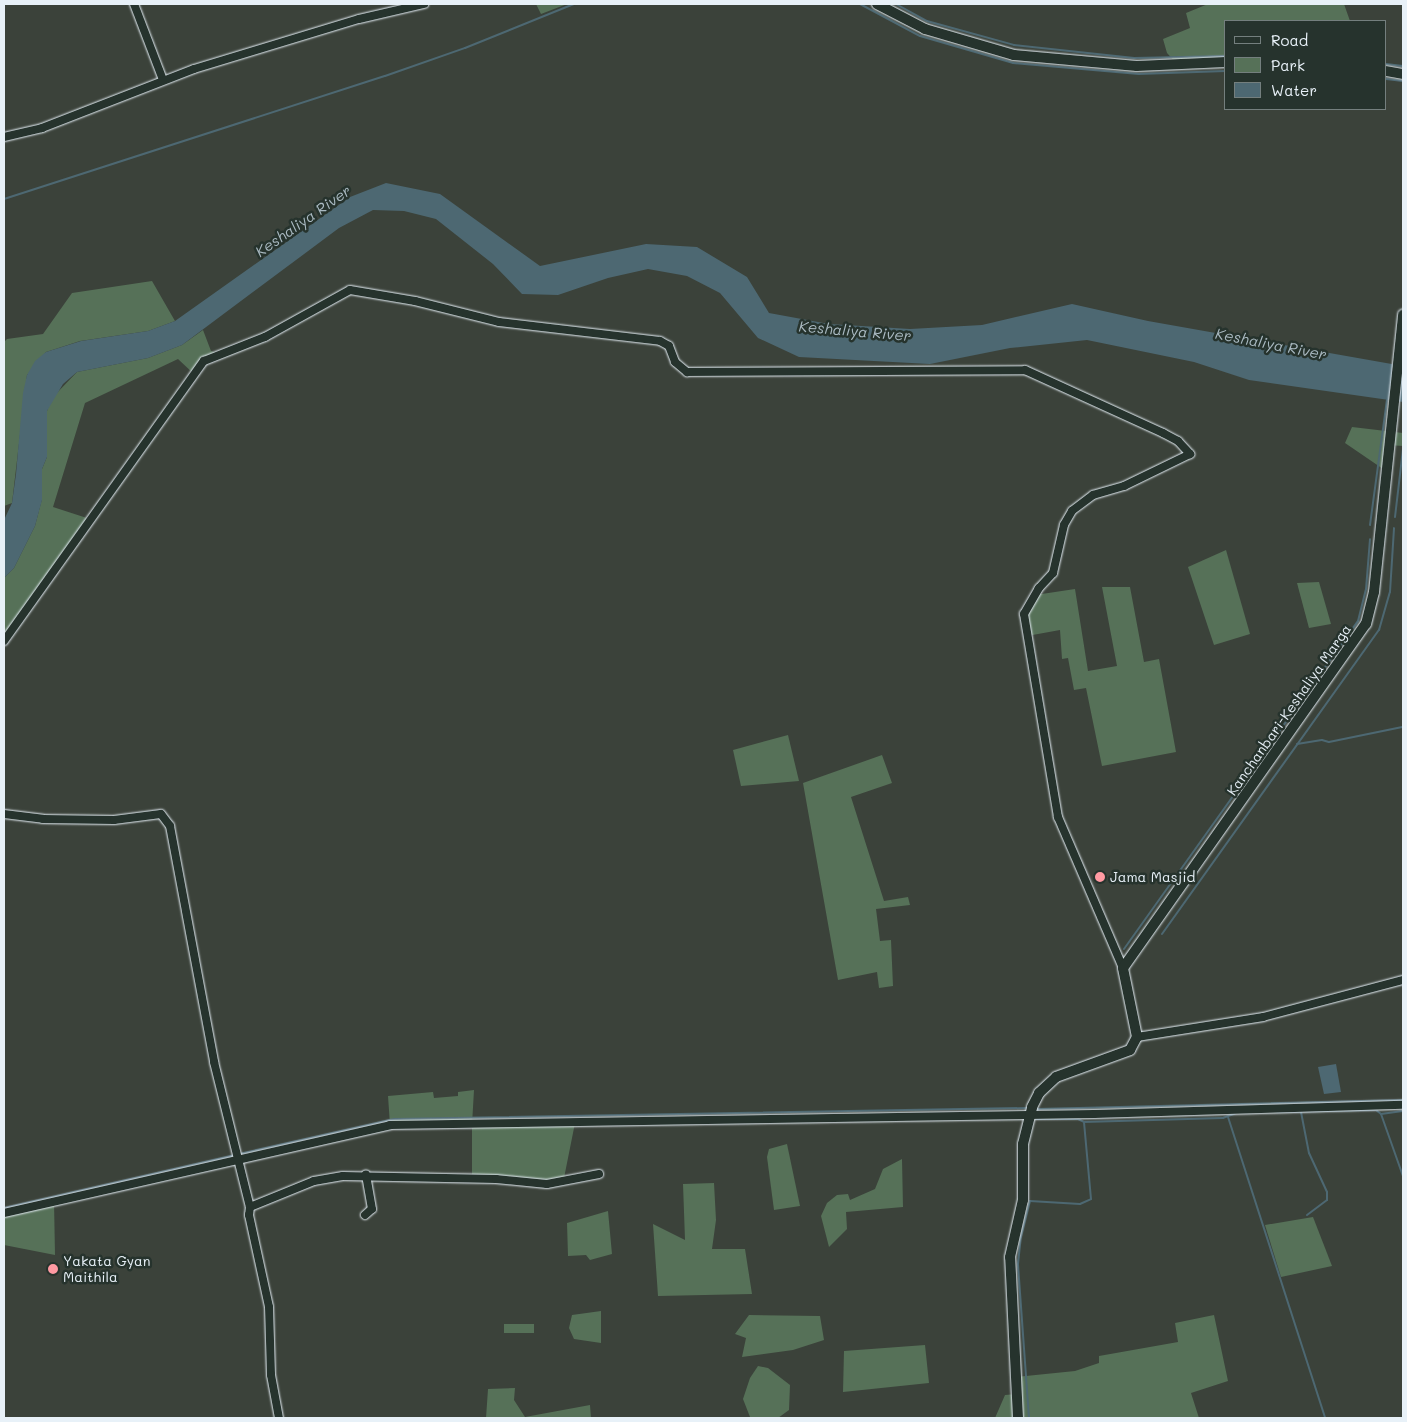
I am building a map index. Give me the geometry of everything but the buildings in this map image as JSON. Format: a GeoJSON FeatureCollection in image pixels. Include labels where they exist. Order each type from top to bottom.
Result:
{"type":"FeatureCollection","features":[{"type":"Feature","properties":{"kind":"street"},"geometry":{"type":"LineString","coordinates":[[134,4],[164,80]]}},
{"type":"Feature","properties":{"kind":"street"},"geometry":{"type":"LineString","coordinates":[[4,137],[42,128],[164,80],[359,19],[424,4]]}},
{"type":"Feature","properties":{"kind":"street"},"geometry":{"type":"LineString","coordinates":[[877,4],[924,29],[1014,55],[1137,66],[1224,62]]}},
{"type":"Feature","properties":{"kind":"street"},"geometry":{"type":"LineString","coordinates":[[1387,71],[1403,74]]}},
{"type":"Feature","properties":{"kind":"street"},"geometry":{"type":"LineString","coordinates":[[4,641],[204,361],[265,337],[350,290],[415,301],[499,322],[660,341],[669,346],[675,362],[687,372],[1025,370],[1178,441],[1190,454],[1124,486],[1093,495],[1072,511],[1064,525],[1053,573],[1040,588],[1024,614],[1058,818],[1123,968],[1137,1037],[1130,1050],[1049,1081],[1039,1093],[1030,1114],[1023,1144],[1023,1200],[1010,1257],[1018,1418]]}},
{"type":"Feature","properties":{"kind":"street","name":"Kanchanbari-Keshaliya Marga"},"geometry":{"type":"LineString","coordinates":[[1123,968],[1366,624],[1374,592],[1403,315]]}},
{"type":"Feature","properties":{"kind":"street"},"geometry":{"type":"LineString","coordinates":[[4,814],[43,819],[114,820],[148,814],[161,814],[166,818],[170,826],[214,1062],[250,1207],[249,1215],[269,1307],[271,1375],[279,1418]]}},
{"type":"Feature","properties":{"kind":"street"},"geometry":{"type":"LineString","coordinates":[[1137,1037],[1263,1017],[1403,980]]}},
{"type":"Feature","properties":{"kind":"street"},"geometry":{"type":"LineString","coordinates":[[4,1213],[390,1125],[1403,1106]]}},
{"type":"Feature","properties":{"kind":"street"},"geometry":{"type":"LineString","coordinates":[[250,1207],[314,1181],[366,1175],[496,1179],[547,1184],[599,1174]]}},
{"type":"Feature","properties":{"kind":"street"},"geometry":{"type":"LineString","coordinates":[[365,1215],[372,1209],[366,1175]]}},
{"type":"Feature","properties":{"kind":"green space"},"geometry":{"type":"Polygon","coordinates":[[[536,4],[567,4],[541,14],[536,4]]]}},
{"type":"Feature","properties":{"kind":"green space"},"geometry":{"type":"Polygon","coordinates":[[[1208,4],[1344,4],[1350,20],[1224,20],[1224,62],[1177,64],[1167,53],[1163,39],[1190,28],[1186,13],[1208,4]]]}},
{"type":"Feature","properties":{"kind":"green space"},"geometry":{"type":"Polygon","coordinates":[[[152,281],[175,321],[148,331],[80,341],[46,352],[27,375],[12,503],[4,506],[4,342],[7,339],[43,334],[72,293],[152,281]]]}},
{"type":"Feature","properties":{"kind":"green space"},"geometry":{"type":"Polygon","coordinates":[[[203,330],[211,351],[221,354],[204,361],[195,375],[178,359],[85,403],[53,507],[93,520],[4,641],[4,578],[14,568],[35,526],[42,499],[42,469],[47,457],[47,411],[52,398],[77,372],[148,358],[182,345],[203,330]]]}},
{"type":"Feature","properties":{"kind":"green space"},"geometry":{"type":"Polygon","coordinates":[[[1352,427],[1403,433],[1403,446],[1388,445],[1386,471],[1345,443],[1352,427]]]}},
{"type":"Feature","properties":{"kind":"green space"},"geometry":{"type":"Polygon","coordinates":[[[1226,550],[1250,634],[1214,645],[1188,567],[1226,550]]]}},
{"type":"Feature","properties":{"kind":"green space"},"geometry":{"type":"Polygon","coordinates":[[[1319,582],[1331,624],[1309,628],[1297,583],[1319,582]]]}},
{"type":"Feature","properties":{"kind":"green space"},"geometry":{"type":"Polygon","coordinates":[[[1102,587],[1130,587],[1144,662],[1159,659],[1176,752],[1102,766],[1086,688],[1074,690],[1068,658],[1062,659],[1060,630],[1027,636],[1024,614],[1035,595],[1075,589],[1088,671],[1117,666],[1102,587]]]}},
{"type":"Feature","properties":{"kind":"green space"},"geometry":{"type":"Polygon","coordinates":[[[788,735],[799,781],[741,786],[733,750],[788,735]]]}},
{"type":"Feature","properties":{"kind":"green space"},"geometry":{"type":"Polygon","coordinates":[[[882,755],[892,783],[851,797],[884,901],[908,897],[910,905],[876,909],[880,941],[891,940],[893,986],[879,988],[877,972],[838,980],[803,783],[882,755]]]}},
{"type":"Feature","properties":{"kind":"green space"},"geometry":{"type":"Polygon","coordinates":[[[474,1090],[472,1125],[575,1123],[563,1183],[472,1179],[472,1126],[390,1125],[388,1096],[433,1092],[434,1098],[458,1096],[458,1092],[474,1090]]]}},
{"type":"Feature","properties":{"kind":"green space"},"geometry":{"type":"Polygon","coordinates":[[[787,1144],[800,1206],[774,1210],[767,1157],[769,1149],[787,1144]]]}},
{"type":"Feature","properties":{"kind":"green space"},"geometry":{"type":"Polygon","coordinates":[[[902,1159],[903,1207],[846,1212],[847,1229],[829,1247],[821,1216],[827,1203],[837,1195],[848,1194],[850,1200],[875,1189],[883,1169],[902,1159]]]}},
{"type":"Feature","properties":{"kind":"green space"},"geometry":{"type":"Polygon","coordinates":[[[714,1183],[716,1220],[712,1249],[745,1249],[752,1294],[658,1296],[653,1224],[685,1240],[683,1184],[714,1183]]]}},
{"type":"Feature","properties":{"kind":"green space"},"geometry":{"type":"Polygon","coordinates":[[[54,1201],[55,1255],[4,1245],[4,1213],[54,1201]]]}},
{"type":"Feature","properties":{"kind":"green space"},"geometry":{"type":"Polygon","coordinates":[[[608,1211],[612,1254],[590,1260],[586,1255],[568,1256],[567,1223],[608,1211]]]}},
{"type":"Feature","properties":{"kind":"green space"},"geometry":{"type":"Polygon","coordinates":[[[1313,1217],[1332,1266],[1281,1277],[1265,1225],[1313,1217]]]}},
{"type":"Feature","properties":{"kind":"green space"},"geometry":{"type":"Polygon","coordinates":[[[601,1311],[601,1343],[574,1339],[569,1328],[572,1315],[601,1311]]]}},
{"type":"Feature","properties":{"kind":"green space"},"geometry":{"type":"Polygon","coordinates":[[[749,1315],[820,1316],[824,1340],[793,1350],[742,1357],[746,1338],[735,1334],[749,1315]]]}},
{"type":"Feature","properties":{"kind":"green space"},"geometry":{"type":"Polygon","coordinates":[[[1214,1315],[1228,1381],[1191,1393],[1199,1418],[995,1418],[1005,1395],[1017,1394],[1016,1377],[1075,1371],[1099,1363],[1099,1356],[1178,1342],[1175,1323],[1214,1315]]]}},
{"type":"Feature","properties":{"kind":"green space"},"geometry":{"type":"Polygon","coordinates":[[[504,1324],[534,1324],[534,1333],[504,1333],[504,1324]]]}},
{"type":"Feature","properties":{"kind":"green space"},"geometry":{"type":"Polygon","coordinates":[[[925,1345],[929,1383],[843,1392],[844,1351],[925,1345]]]}},
{"type":"Feature","properties":{"kind":"green space"},"geometry":{"type":"Polygon","coordinates":[[[758,1366],[768,1368],[790,1385],[789,1410],[778,1418],[750,1417],[743,1399],[750,1378],[758,1366]]]}},
{"type":"Feature","properties":{"kind":"green space"},"geometry":{"type":"Polygon","coordinates":[[[515,1388],[514,1400],[525,1417],[590,1405],[591,1418],[486,1418],[488,1389],[515,1388]]]}},
{"type":"Feature","properties":{"kind":"water","name":"Keshaliya River"},"geometry":{"type":"Polygon","coordinates":[[[386,183],[440,194],[540,266],[646,244],[697,247],[747,277],[769,313],[829,324],[910,329],[982,325],[1072,304],[1148,321],[1403,366],[1403,402],[1249,380],[1194,362],[1087,340],[1010,348],[930,364],[799,357],[758,338],[720,293],[687,276],[648,269],[608,278],[558,295],[522,294],[493,264],[436,219],[404,211],[373,210],[339,228],[182,345],[148,358],[77,372],[63,384],[47,411],[47,457],[42,469],[42,500],[35,526],[14,568],[4,578],[4,520],[12,503],[23,393],[27,375],[35,361],[46,352],[81,341],[148,331],[175,321],[350,197],[386,183]]]}},
{"type":"Feature","properties":{"kind":"water"},"geometry":{"type":"Polygon","coordinates":[[[1336,1064],[1341,1092],[1324,1094],[1318,1067],[1336,1064]]]}},
{"type":"Feature","properties":{"kind":"waterway"},"geometry":{"type":"LineString","coordinates":[[4,199],[385,76],[465,48],[574,4]]}},
{"type":"Feature","properties":{"kind":"waterway"},"geometry":{"type":"LineString","coordinates":[[860,4],[920,36],[1013,63],[1139,74],[1224,71]]}},
{"type":"Feature","properties":{"kind":"waterway"},"geometry":{"type":"LineString","coordinates":[[896,4],[927,21],[1014,45],[1134,58],[1224,56]]}},
{"type":"Feature","properties":{"kind":"waterway"},"geometry":{"type":"LineString","coordinates":[[1387,64],[1403,66]]}},
{"type":"Feature","properties":{"kind":"waterway"},"geometry":{"type":"LineString","coordinates":[[1387,79],[1403,81]]}},
{"type":"Feature","properties":{"kind":"waterway"},"geometry":{"type":"LineString","coordinates":[[1370,525],[1387,399]]}},
{"type":"Feature","properties":{"kind":"waterway"},"geometry":{"type":"LineString","coordinates":[[1395,517],[1403,449]]}},
{"type":"Feature","properties":{"kind":"waterway"},"geometry":{"type":"LineString","coordinates":[[1162,934],[1379,630],[1390,592],[1394,528]]}},
{"type":"Feature","properties":{"kind":"waterway"},"geometry":{"type":"LineString","coordinates":[[1124,949],[1358,621],[1366,589],[1370,539]]}},
{"type":"Feature","properties":{"kind":"waterway"},"geometry":{"type":"LineString","coordinates":[[1297,744],[1322,740],[1329,742],[1403,727]]}},
{"type":"Feature","properties":{"kind":"waterway"},"geometry":{"type":"LineString","coordinates":[[1037,1109],[1403,1100]]}},
{"type":"Feature","properties":{"kind":"waterway"},"geometry":{"type":"LineString","coordinates":[[239,1154],[394,1119],[1027,1108]]}},
{"type":"Feature","properties":{"kind":"waterway"},"geometry":{"type":"LineString","coordinates":[[1275,1112],[1376,1110],[1381,1114],[1403,1176]]}},
{"type":"Feature","properties":{"kind":"waterway"},"geometry":{"type":"LineString","coordinates":[[1381,1114],[1403,1111]]}},
{"type":"Feature","properties":{"kind":"waterway"},"geometry":{"type":"LineString","coordinates":[[1301,1112],[1309,1153],[1327,1192],[1327,1200],[1307,1215]]}},
{"type":"Feature","properties":{"kind":"waterway"},"geometry":{"type":"LineString","coordinates":[[1037,1119],[1078,1119],[1084,1122],[1223,1118],[1236,1113]]}},
{"type":"Feature","properties":{"kind":"waterway"},"geometry":{"type":"LineString","coordinates":[[1228,1117],[1325,1418]]}},
{"type":"Feature","properties":{"kind":"waterway"},"geometry":{"type":"LineString","coordinates":[[1029,1418],[1018,1264],[1021,1237],[1030,1201],[1080,1204],[1091,1199],[1084,1122]]}},
{"type":"Feature","properties":{"kind":"waterway"},"geometry":{"type":"LineString","coordinates":[[4,1208],[235,1155]]}},
{"type":"Feature","properties":{"kind":"place","name":"Jama Masjid"},"geometry":{"type":"Point","coordinates":[1100,877]}},
{"type":"Feature","properties":{"kind":"place","name":"Yakata Gyan Maithila"},"geometry":{"type":"Point","coordinates":[53,1269]}}]}
